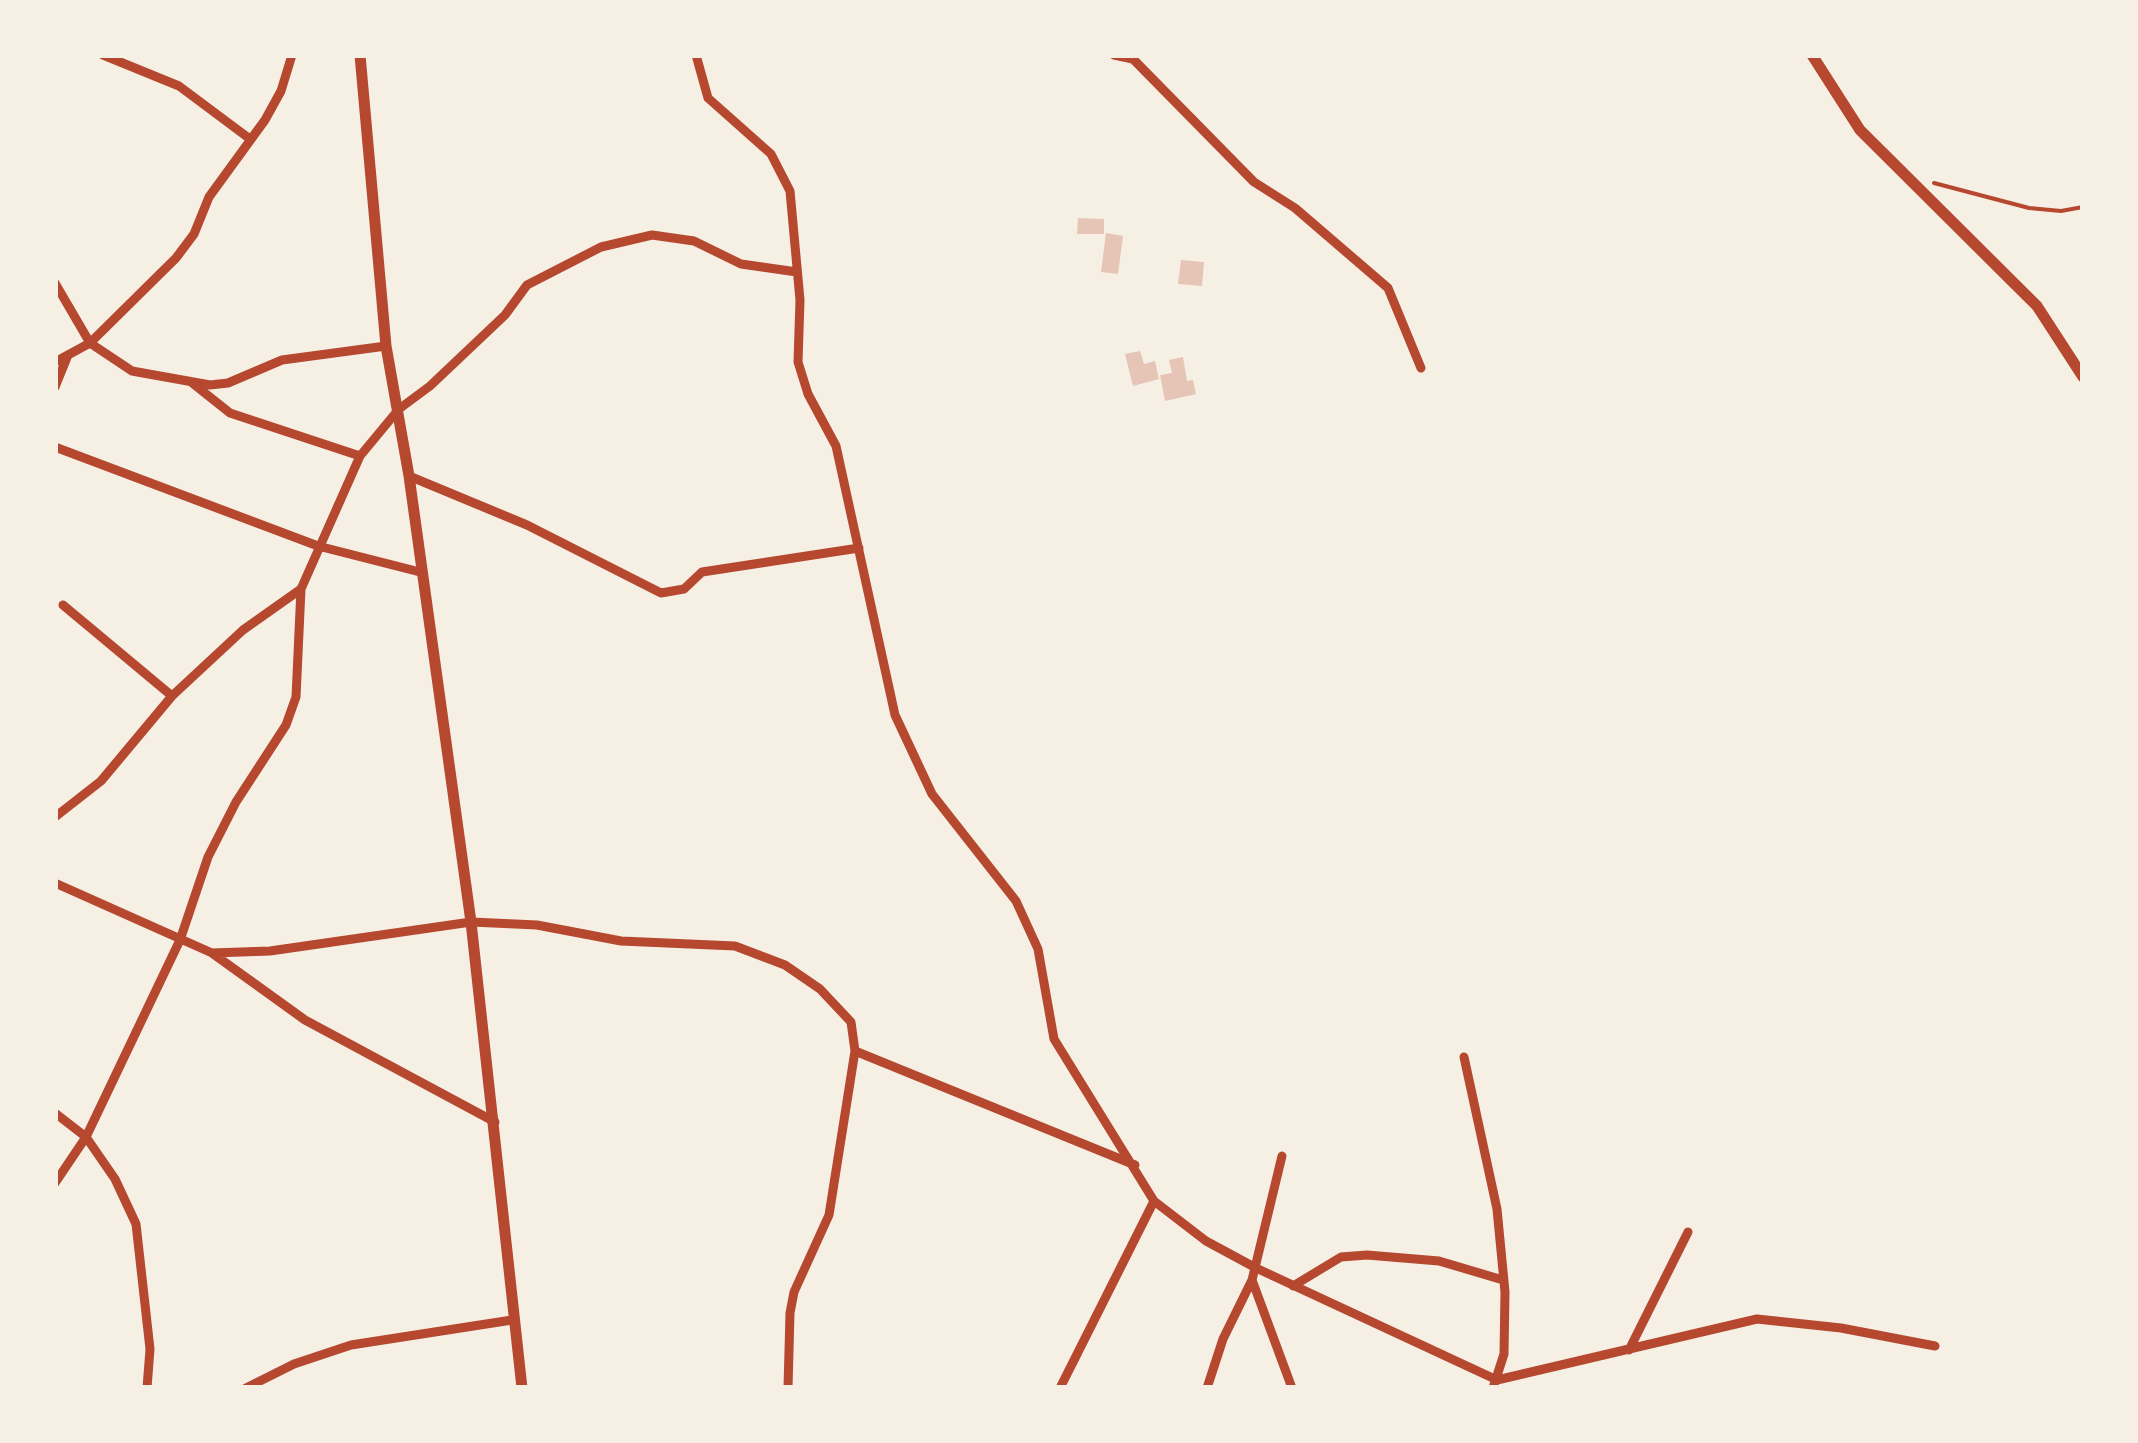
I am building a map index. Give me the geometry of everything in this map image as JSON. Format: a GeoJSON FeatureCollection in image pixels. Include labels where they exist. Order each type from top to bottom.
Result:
{"type":"FeatureCollection","features":[{"type":"Feature","properties":{"kind":"street"},"geometry":{"type":"LineString","coordinates":[[102,55],[179,86],[250,139]]}},
{"type":"Feature","properties":{"kind":"street"},"geometry":{"type":"LineString","coordinates":[[55,362],[90,343],[176,258],[194,234],[208,197],[281,91],[292,55]]}},
{"type":"Feature","properties":{"kind":"street"},"geometry":{"type":"LineString","coordinates":[[360,55],[386,346],[409,476],[471,922],[522,1388]]}},
{"type":"Feature","properties":{"kind":"street"},"geometry":{"type":"LineString","coordinates":[[696,55],[708,98],[771,154],[790,192],[798,272],[798,362],[808,394],[836,446],[895,715],[932,794],[1016,902],[1038,950],[1054,1040],[1154,1201],[1206,1241],[1256,1268],[1495,1384],[1757,1319],[1841,1328],[1935,1346]]}},
{"type":"Feature","properties":{"kind":"street"},"geometry":{"type":"LineString","coordinates":[[1114,55],[1133,59],[1254,182],[1295,208],[1388,288],[1422,368]]}},
{"type":"Feature","properties":{"kind":"street"},"geometry":{"type":"LineString","coordinates":[[1812,55],[1860,130],[2038,306],[2083,377]]}},
{"type":"Feature","properties":{"kind":"street"},"geometry":{"type":"LineString","coordinates":[[55,1183],[86,1137],[180,940],[208,857],[236,802],[286,726],[296,697],[302,589],[360,456],[399,409],[430,386],[505,315],[526,285],[600,246],[652,235],[694,241],[742,264],[798,272]]}},
{"type":"Feature","properties":{"kind":"street"},"geometry":{"type":"LineString","coordinates":[[55,282],[90,343],[132,371],[190,382],[228,382],[282,360],[386,346]]}},
{"type":"Feature","properties":{"kind":"street"},"geometry":{"type":"LineString","coordinates":[[55,387],[68,355]]}},
{"type":"Feature","properties":{"kind":"street"},"geometry":{"type":"LineString","coordinates":[[190,382],[230,413],[360,456]]}},
{"type":"Feature","properties":{"kind":"street"},"geometry":{"type":"LineString","coordinates":[[55,447],[318,546],[420,572]]}},
{"type":"Feature","properties":{"kind":"street"},"geometry":{"type":"LineString","coordinates":[[409,476],[527,526],[662,593],[684,589],[702,572],[859,548]]}},
{"type":"Feature","properties":{"kind":"street"},"geometry":{"type":"LineString","coordinates":[[55,817],[101,782],[172,696],[243,630],[302,589]]}},
{"type":"Feature","properties":{"kind":"street"},"geometry":{"type":"LineString","coordinates":[[63,606],[172,696]]}},
{"type":"Feature","properties":{"kind":"street"},"geometry":{"type":"LineString","coordinates":[[55,882],[212,953],[305,1020],[495,1122]]}},
{"type":"Feature","properties":{"kind":"street"},"geometry":{"type":"LineString","coordinates":[[212,953],[270,951],[471,922],[538,925],[621,942],[735,946],[785,965],[820,990],[851,1022],[855,1051],[830,1215],[794,1292],[788,1388]]}},
{"type":"Feature","properties":{"kind":"street"},"geometry":{"type":"LineString","coordinates":[[855,1051],[1135,1166]]}},
{"type":"Feature","properties":{"kind":"street"},"geometry":{"type":"LineString","coordinates":[[1464,1057],[1496,1210],[1503,1280],[1504,1354],[1495,1384]]}},
{"type":"Feature","properties":{"kind":"street"},"geometry":{"type":"LineString","coordinates":[[55,1113],[86,1137],[114,1179],[136,1224],[150,1350],[147,1388]]}},
{"type":"Feature","properties":{"kind":"street"},"geometry":{"type":"LineString","coordinates":[[1208,1388],[1223,1339],[1256,1268],[1282,1156]]}},
{"type":"Feature","properties":{"kind":"street"},"geometry":{"type":"LineString","coordinates":[[1060,1388],[1154,1201]]}},
{"type":"Feature","properties":{"kind":"street"},"geometry":{"type":"LineString","coordinates":[[1630,1350],[1688,1232]]}},
{"type":"Feature","properties":{"kind":"street"},"geometry":{"type":"LineString","coordinates":[[1293,1286],[1342,1257],[1366,1254],[1439,1260],[1503,1280]]}},
{"type":"Feature","properties":{"kind":"street"},"geometry":{"type":"LineString","coordinates":[[1252,1280],[1292,1388]]}},
{"type":"Feature","properties":{"kind":"street"},"geometry":{"type":"LineString","coordinates":[[246,1388],[294,1364],[351,1345],[512,1320]]}},
{"type":"Feature","properties":{"kind":"path"},"geometry":{"type":"LineString","coordinates":[[1919,186],[1947,185],[2050,212],[2083,206]]}},
{"type":"Feature","properties":{"kind":"building"},"geometry":{"type":"Polygon","coordinates":[[[1078,218],[1104,219],[1104,234],[1077,234],[1078,218]]]}},
{"type":"Feature","properties":{"kind":"building"},"geometry":{"type":"Polygon","coordinates":[[[1106,233],[1123,236],[1118,274],[1101,272],[1106,233]]]}},
{"type":"Feature","properties":{"kind":"building"},"geometry":{"type":"Polygon","coordinates":[[[1181,260],[1204,262],[1202,286],[1178,284],[1181,260]]]}},
{"type":"Feature","properties":{"kind":"building"},"geometry":{"type":"Polygon","coordinates":[[[1140,351],[1144,364],[1155,361],[1159,379],[1133,386],[1125,354],[1140,351]]]}},
{"type":"Feature","properties":{"kind":"building"},"geometry":{"type":"Polygon","coordinates":[[[1183,357],[1187,381],[1193,380],[1196,394],[1165,401],[1160,375],[1172,373],[1169,360],[1183,357]]]}}]}
